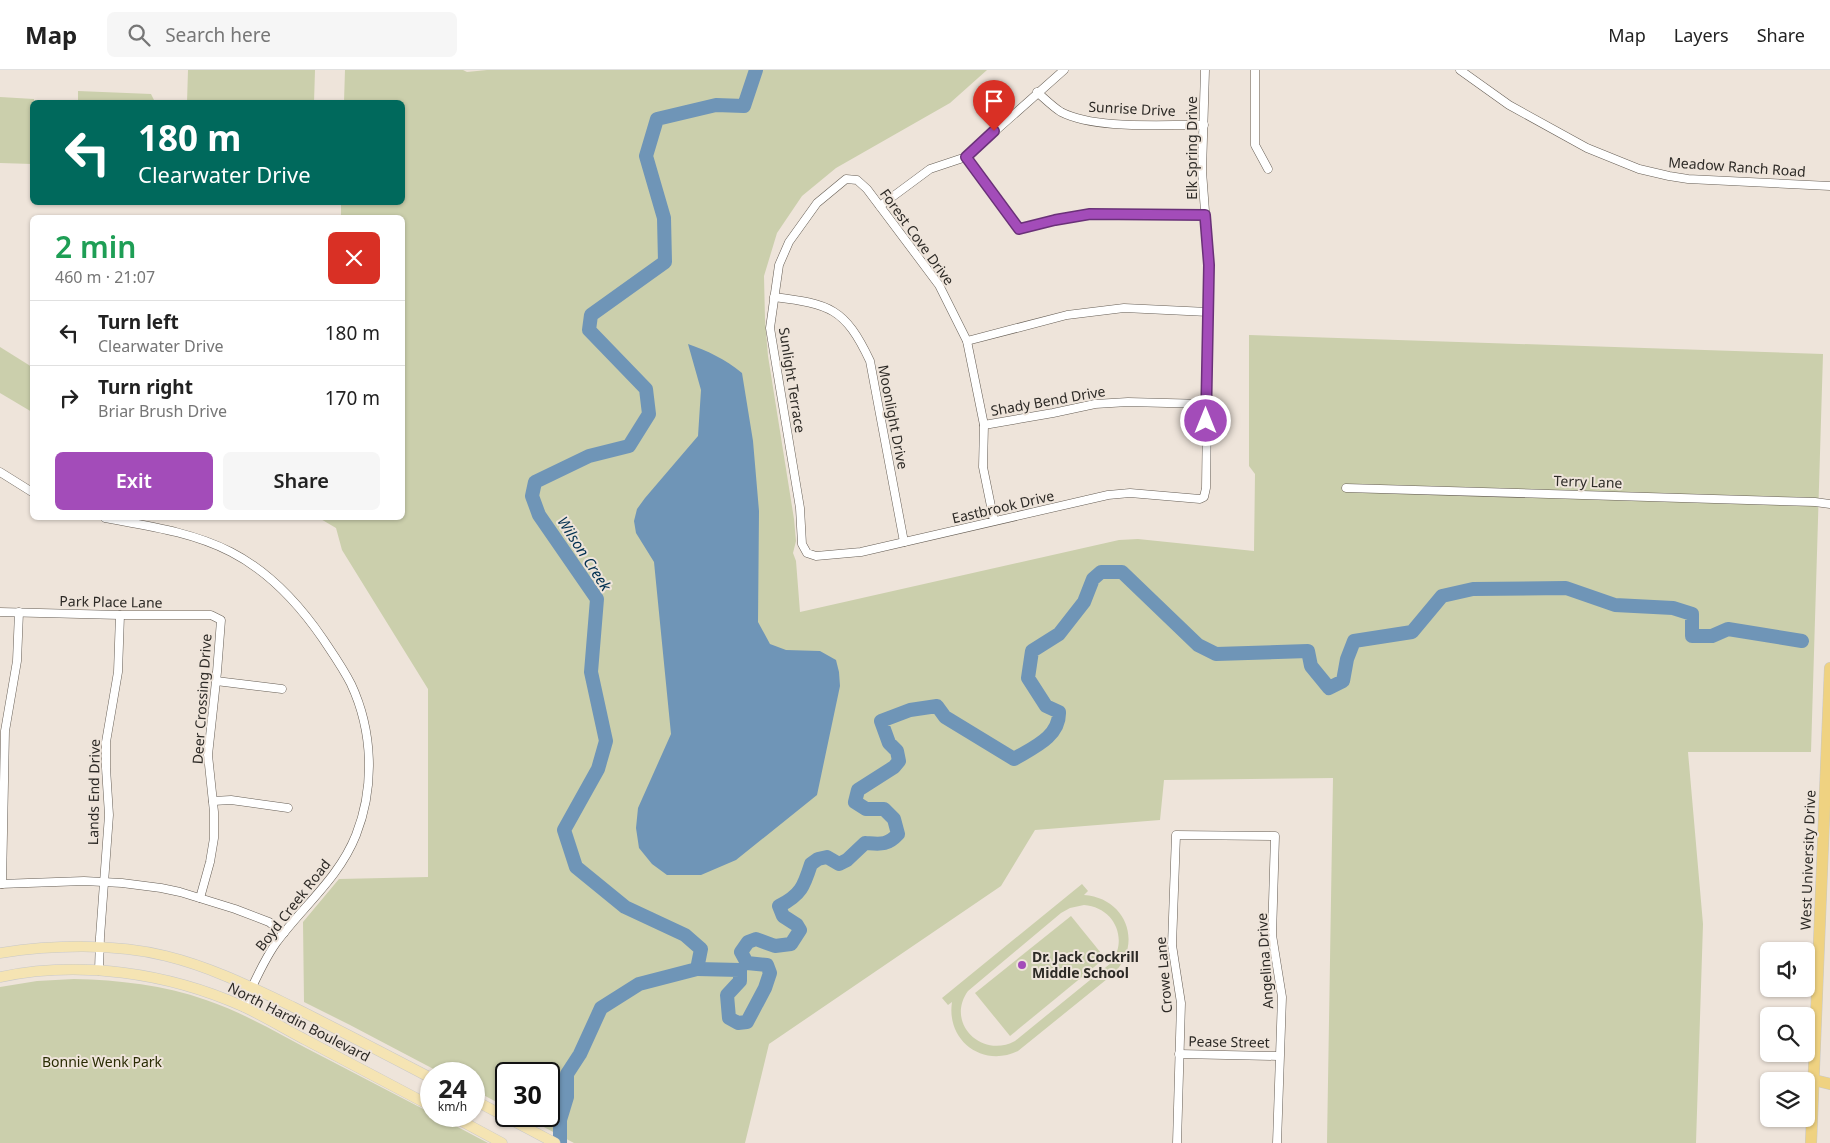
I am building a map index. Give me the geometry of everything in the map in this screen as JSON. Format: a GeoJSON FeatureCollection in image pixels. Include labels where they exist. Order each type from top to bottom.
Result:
{"type":"FeatureCollection","features":[{"type":"Feature","properties":{"kind":"highway","name":"West University Drive"},"geometry":{"type":"LineString","coordinates":[[1814,1072],[1830,668]]}},
{"type":"Feature","properties":{"kind":"highway"},"geometry":{"type":"LineString","coordinates":[[1815,1080],[1830,1084]]}},
{"type":"Feature","properties":{"kind":"highway","name":"West University Drive"},"geometry":{"type":"LineString","coordinates":[[1811,1143],[1812,1127]]}},
{"type":"Feature","properties":{"kind":"main road","name":"North Hardin Boulevard"},"geometry":{"type":"LineString","coordinates":[[0,953],[56,947],[100,948],[165,956],[215,971],[252,987],[420,1072]]}},
{"type":"Feature","properties":{"kind":"main road","name":"North Hardin Boulevard"},"geometry":{"type":"LineString","coordinates":[[0,977],[37,971],[118,972],[158,979],[205,992],[243,1006],[420,1100]]}},
{"type":"Feature","properties":{"kind":"main road"},"geometry":{"type":"LineString","coordinates":[[485,1106],[555,1143]]}},
{"type":"Feature","properties":{"kind":"main road"},"geometry":{"type":"LineString","coordinates":[[472,1127],[502,1143]]}},
{"type":"Feature","properties":{"kind":"street"},"geometry":{"type":"LineString","coordinates":[[880,206],[930,170],[966,157],[1064,70]]}},
{"type":"Feature","properties":{"kind":"street","name":"Elk Spring Drive"},"geometry":{"type":"LineString","coordinates":[[1204,496],[1206,488],[1209,265],[1202,171],[1205,70]]}},
{"type":"Feature","properties":{"kind":"street","name":"Meadow Ranch Road"},"geometry":{"type":"LineString","coordinates":[[1460,70],[1509,105],[1587,148],[1639,169],[1688,179],[1830,186]]}},
{"type":"Feature","properties":{"kind":"street"},"geometry":{"type":"LineString","coordinates":[[1255,74],[1256,145],[1268,169]]}},
{"type":"Feature","properties":{"kind":"street","name":"Sunrise Drive"},"geometry":{"type":"LineString","coordinates":[[1037,92],[1060,111],[1084,120],[1105,123],[1204,124]]}},
{"type":"Feature","properties":{"kind":"street"},"geometry":{"type":"LineString","coordinates":[[966,157],[1019,229],[1090,214],[1205,215]]}},
{"type":"Feature","properties":{"kind":"street","name":"Sunlight Terrace"},"geometry":{"type":"LineString","coordinates":[[807,553],[802,544],[800,508],[770,328],[779,265],[789,242],[817,203],[838,184],[846,179],[852,179]]}},
{"type":"Feature","properties":{"kind":"street","name":"Forest Cove Drive"},"geometry":{"type":"LineString","coordinates":[[852,179],[857,180],[867,189],[939,285],[967,341],[984,425],[983,467],[994,521]]}},
{"type":"Feature","properties":{"kind":"street","name":"Moonlight Drive"},"geometry":{"type":"LineString","coordinates":[[774,298],[815,304],[830,309],[847,321],[860,339],[870,362],[904,542]]}},
{"type":"Feature","properties":{"kind":"street"},"geometry":{"type":"LineString","coordinates":[[967,341],[1067,315],[1124,308],[1208,312]]}},
{"type":"Feature","properties":{"kind":"street","name":"Shady Bend Drive"},"geometry":{"type":"LineString","coordinates":[[984,425],[1095,404],[1128,402],[1206,404]]}},
{"type":"Feature","properties":{"kind":"street"},"geometry":{"type":"LineString","coordinates":[[0,472],[30,491]]}},
{"type":"Feature","properties":{"kind":"street","name":"Terry Lane"},"geometry":{"type":"LineString","coordinates":[[1346,488],[1805,501],[1830,504]]}},
{"type":"Feature","properties":{"kind":"street","name":"Eastbrook Drive"},"geometry":{"type":"LineString","coordinates":[[807,553],[816,556],[861,552],[1108,496],[1123,494],[1160,495],[1195,500],[1204,496]]}},
{"type":"Feature","properties":{"kind":"street","name":"Boyd Creek Road"},"geometry":{"type":"LineString","coordinates":[[115,520],[194,536],[233,553],[279,585],[307,616],[338,661],[356,696],[366,733],[369,758],[368,784],[361,822],[351,846],[338,868],[284,933],[263,963],[243,1006]]}},
{"type":"Feature","properties":{"kind":"street","name":"Park Place Lane"},"geometry":{"type":"LineString","coordinates":[[0,612],[211,615],[221,620]]}},
{"type":"Feature","properties":{"kind":"street"},"geometry":{"type":"LineString","coordinates":[[19,612],[17,661],[5,731],[1,884],[64,881],[122,882],[151,886],[180,892],[235,909],[269,922],[284,933]]}},
{"type":"Feature","properties":{"kind":"street","name":"Lands End Drive"},"geometry":{"type":"LineString","coordinates":[[99,971],[109,816],[106,742],[118,672],[120,615]]}},
{"type":"Feature","properties":{"kind":"street","name":"Deer Crossing Drive"},"geometry":{"type":"LineString","coordinates":[[200,898],[212,850],[214,827],[208,755],[221,620]]}},
{"type":"Feature","properties":{"kind":"street"},"geometry":{"type":"LineString","coordinates":[[216,681],[282,689]]}},
{"type":"Feature","properties":{"kind":"street"},"geometry":{"type":"LineString","coordinates":[[213,801],[231,800],[288,808]]}},
{"type":"Feature","properties":{"kind":"street","name":"Angelina Drive"},"geometry":{"type":"LineString","coordinates":[[1176,835],[1275,836],[1272,935],[1282,997],[1278,1056],[1276,1143]]}},
{"type":"Feature","properties":{"kind":"street","name":"Crowe Lane"},"geometry":{"type":"LineString","coordinates":[[1176,835],[1172,945],[1181,1002],[1177,1143]]}},
{"type":"Feature","properties":{"kind":"street","name":"Pease Street"},"geometry":{"type":"LineString","coordinates":[[1179,1054],[1278,1056]]}},
{"type":"Feature","properties":{"kind":"green space"},"geometry":{"type":"Polygon","coordinates":[[[188,70],[315,70],[314,100],[187,100],[188,70]]]}},
{"type":"Feature","properties":{"kind":"green space"},"geometry":{"type":"Polygon","coordinates":[[[345,70],[463,70],[467,72],[487,70],[987,70],[950,103],[836,168],[802,196],[777,233],[764,276],[765,320],[768,356],[794,519],[796,541],[793,553],[796,561],[800,612],[1119,540],[1138,539],[1254,551],[1255,474],[1249,466],[1249,335],[1823,354],[1811,752],[1688,752],[1703,924],[1696,1143],[1327,1143],[1333,778],[1164,780],[1160,820],[1035,830],[1001,886],[769,1044],[745,1143],[574,1143],[544,1127],[560,1127],[560,1062],[495,1062],[495,1101],[485,1096],[485,1062],[420,1062],[304,1002],[303,922],[339,879],[428,877],[428,689],[342,550],[336,528],[322,520],[405,520],[405,215],[341,215],[341,205],[405,205],[405,100],[344,100],[345,70]]]}},
{"type":"Feature","properties":{"kind":"green space"},"geometry":{"type":"Polygon","coordinates":[[[78,91],[151,94],[154,100],[78,100],[78,91]]]}},
{"type":"Feature","properties":{"kind":"green space"},"geometry":{"type":"Polygon","coordinates":[[[0,97],[34,99],[30,100],[30,164],[0,163],[0,97]]]}},
{"type":"Feature","properties":{"kind":"green space"},"geometry":{"type":"Polygon","coordinates":[[[0,347],[30,366],[30,411],[0,393],[0,347]]]}},
{"type":"Feature","properties":{"kind":"green space"},"geometry":{"type":"Polygon","coordinates":[[[1082,884],[1088,891],[1084,895],[1099,898],[1111,905],[1120,914],[1126,925],[1129,937],[1127,950],[1122,963],[1112,975],[1018,1051],[992,1056],[970,1048],[961,1039],[955,1028],[952,1016],[952,1002],[948,1005],[942,998],[1082,884]],[[1084,905],[1070,908],[1061,913],[968,991],[962,1003],[961,1015],[964,1026],[970,1035],[980,1042],[990,1045],[1003,1045],[1015,1041],[1111,963],[1119,944],[1116,926],[1110,918],[1095,907],[1084,905]]]}},
{"type":"Feature","properties":{"kind":"green space"},"geometry":{"type":"Polygon","coordinates":[[[1071,916],[1105,958],[1010,1036],[975,993],[1071,916]]]}},
{"type":"Feature","properties":{"kind":"green space","name":"Bonnie Wenk Park"},"geometry":{"type":"Polygon","coordinates":[[[74,979],[124,982],[158,987],[219,1005],[269,1028],[420,1107],[420,1127],[458,1127],[488,1143],[0,1143],[0,987],[37,981],[74,979]]]}},
{"type":"Feature","properties":{"kind":"water"},"geometry":{"type":"Polygon","coordinates":[[[688,344],[716,356],[742,373],[753,441],[759,511],[758,622],[770,644],[786,650],[820,651],[836,660],[840,686],[817,795],[736,860],[701,875],[667,875],[652,864],[639,848],[636,828],[638,808],[671,734],[654,562],[636,533],[634,521],[637,509],[645,498],[698,436],[701,390],[688,344]]]}},
{"type":"Feature","properties":{"kind":"waterway","name":"Wilson Creek"},"geometry":{"type":"LineString","coordinates":[[560,1143],[560,1120],[567,1097],[567,1074],[580,1054],[601,1008],[639,984],[697,969],[701,949],[685,935],[625,907],[576,867],[564,830],[598,769],[606,741],[591,672],[597,599],[539,515],[532,496],[535,482],[589,456],[629,446],[649,414],[646,389],[589,330],[591,315],[665,262],[664,218],[646,156],[657,119],[716,105],[744,106],[756,70]]}},
{"type":"Feature","properties":{"kind":"waterway"},"geometry":{"type":"LineString","coordinates":[[697,969],[740,970],[740,981],[727,995],[729,1018],[738,1023],[747,1022],[765,988],[770,973],[767,965],[747,963],[741,952],[748,942],[756,939],[775,946],[791,944],[800,930],[797,925],[783,916],[779,906],[792,898],[801,889],[811,864],[818,859],[827,857],[839,864],[847,860],[865,843],[879,844],[887,842],[898,834],[894,819],[884,809],[866,809],[855,802],[858,790],[894,767],[899,761],[897,751],[889,743],[881,721],[910,710],[937,706],[945,717],[1014,759],[1044,741],[1055,728],[1059,712],[1046,706],[1028,678],[1032,651],[1059,634],[1084,602],[1093,579],[1101,572],[1122,572],[1198,645],[1216,654],[1308,651],[1311,666],[1329,688],[1343,681],[1347,659],[1354,641],[1412,632],[1442,596],[1473,589],[1566,588],[1615,605],[1673,608],[1692,614],[1692,636],[1712,636],[1728,629],[1802,641]]}},
{"type":"Feature","properties":{"kind":"place","name":"Dr. Jack Cockrill Middle School"},"geometry":{"type":"Point","coordinates":[1022,965]}},
{"type":"Feature","properties":{"kind":"route"},"geometry":{"type":"LineString","coordinates":[[994,131],[966,157],[1019,229],[1090,214],[1205,215],[1209,265],[1206,421]]}}]}
